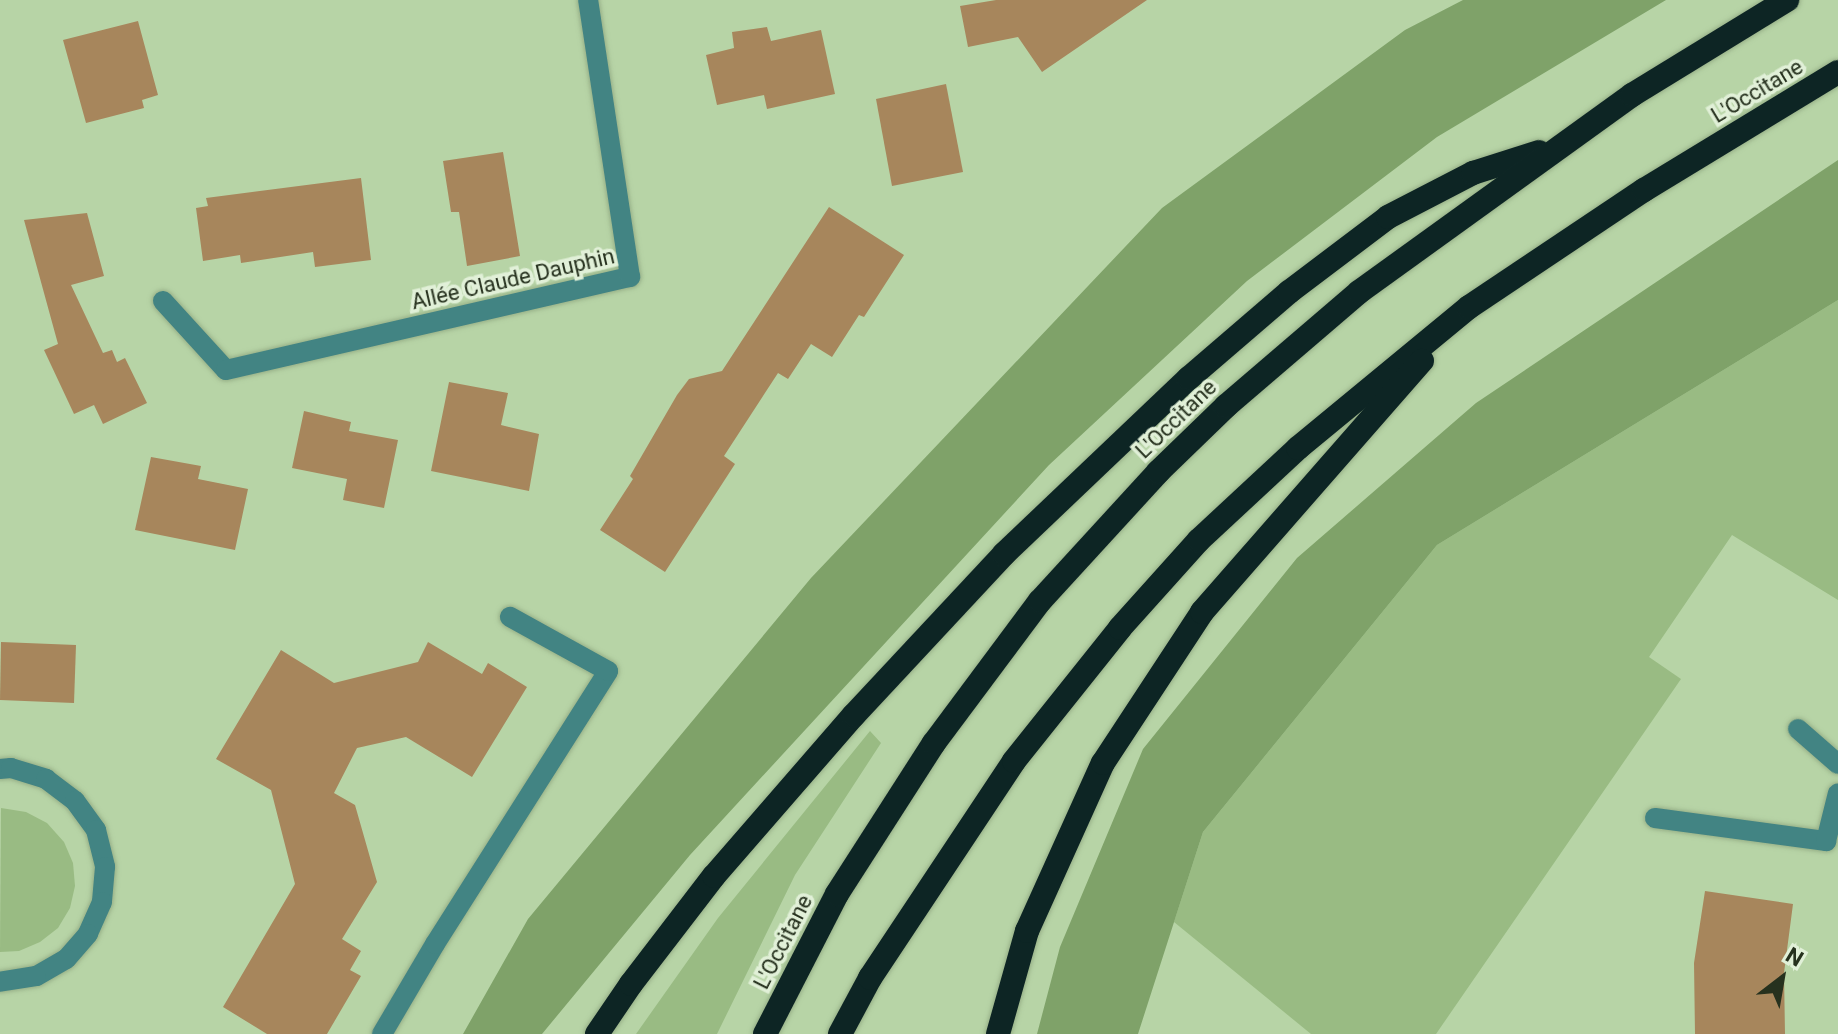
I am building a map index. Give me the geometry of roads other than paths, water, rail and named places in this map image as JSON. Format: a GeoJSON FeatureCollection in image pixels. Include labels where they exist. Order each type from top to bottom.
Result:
{"type":"FeatureCollection","features":[{"type":"Feature","properties":{"kind":"highway","name":"L'Occitane"},"geometry":{"type":"LineString","coordinates":[[765,1034],[837,894],[885,816],[950,721],[1040,601],[1158,472],[1226,406],[1359,292],[1632,95],[1787,0]]}},
{"type":"Feature","properties":{"kind":"highway","name":"L'Occitane"},"geometry":{"type":"LineString","coordinates":[[840,1034],[870,978],[1014,761],[1120,628],[1199,540],[1298,448],[1469,307],[1644,190],[1838,72]]}},
{"type":"Feature","properties":{"kind":"highway"},"geometry":{"type":"LineString","coordinates":[[597,1034],[631,984],[714,876],[854,715],[1004,554],[1189,378],[1289,292],[1388,217],[1473,173],[1560,145]]}},
{"type":"Feature","properties":{"kind":"highway"},"geometry":{"type":"LineString","coordinates":[[998,1034],[1027,931],[1103,763],[1202,612],[1469,307]]}},
{"type":"Feature","properties":{"kind":"street","name":"Allée Claude Dauphin"},"geometry":{"type":"LineString","coordinates":[[163,301],[226,370],[630,277],[588,0]]}},
{"type":"Feature","properties":{"kind":"street"},"geometry":{"type":"LineString","coordinates":[[382,1034],[435,944],[608,671],[510,617]]}},
{"type":"Feature","properties":{"kind":"street"},"geometry":{"type":"LineString","coordinates":[[1798,729],[1838,764]]}},
{"type":"Feature","properties":{"kind":"street"},"geometry":{"type":"LineString","coordinates":[[0,769],[11,768],[46,779],[75,801],[96,830],[105,867],[102,902],[88,934],[66,959],[36,976],[0,982]]}},
{"type":"Feature","properties":{"kind":"street"},"geometry":{"type":"LineString","coordinates":[[1655,818],[1826,841],[1838,793]]}}]}
